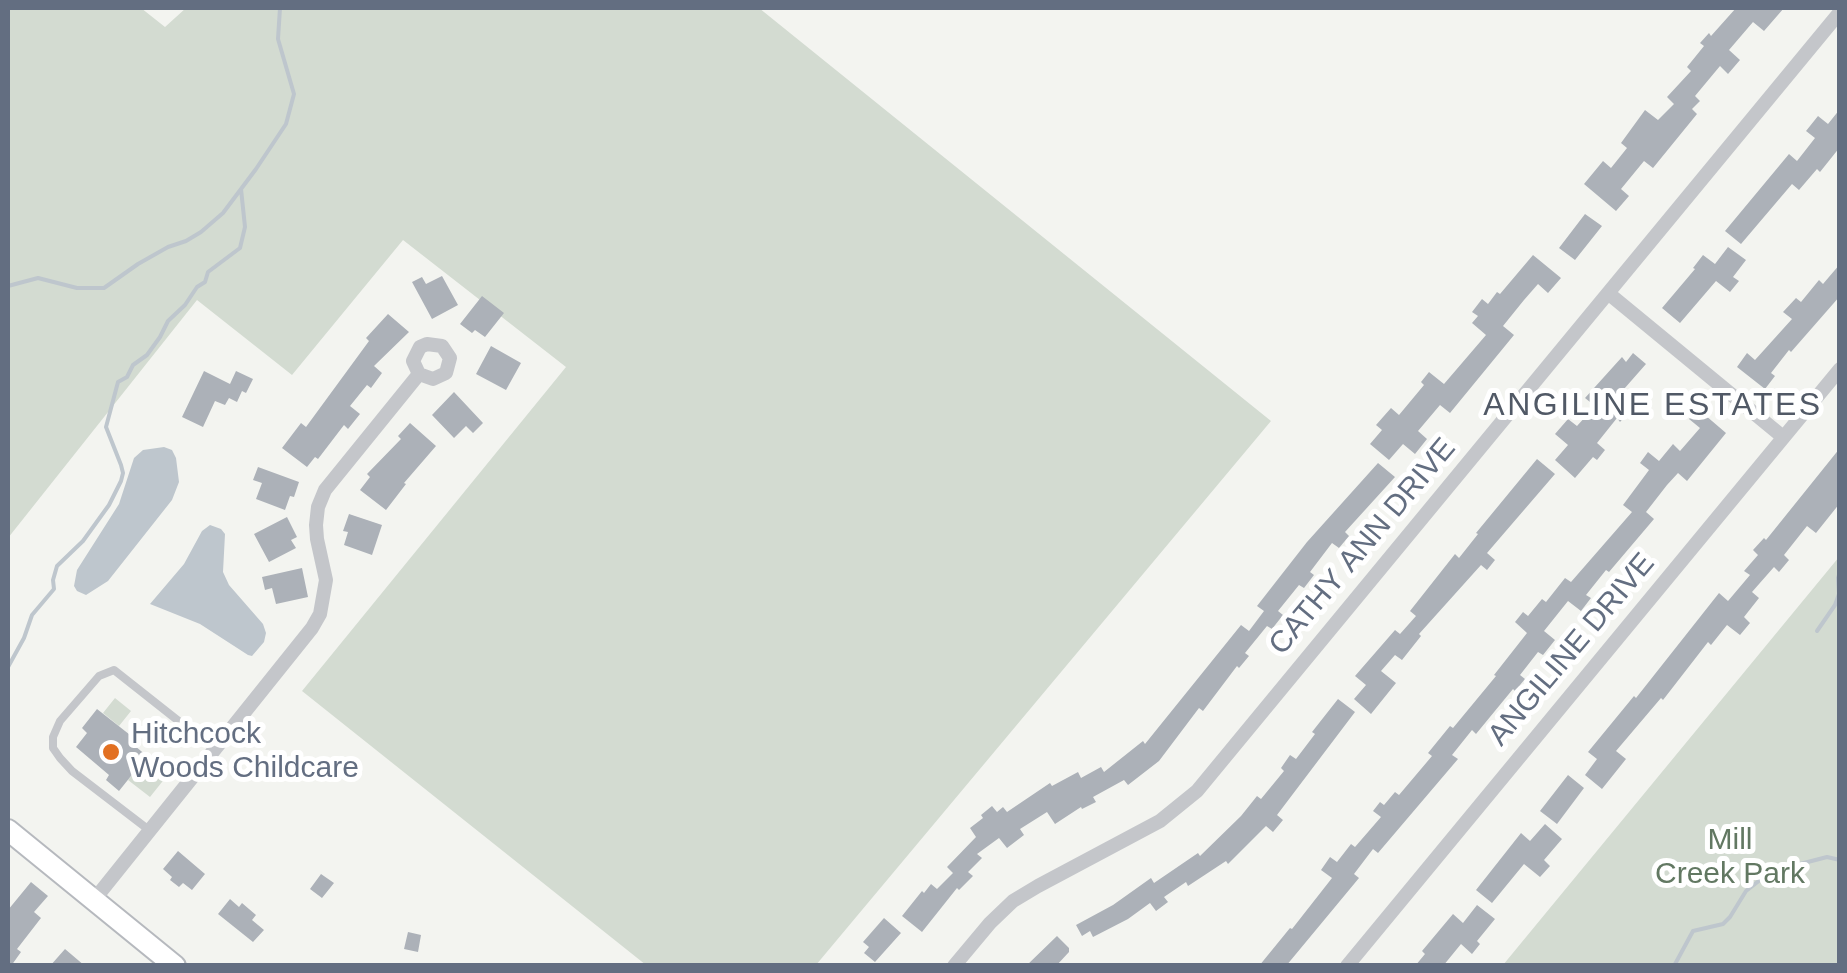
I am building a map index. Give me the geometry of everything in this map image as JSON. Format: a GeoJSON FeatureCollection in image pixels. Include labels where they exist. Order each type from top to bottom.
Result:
{"type":"FeatureCollection","features":[{"type":"Feature","properties":{"kind":"street","name":"CATHY ANN DRIVE"},"geometry":{"type":"LineString","coordinates":[[954,966],[990,922],[1014,901],[1160,821],[1190,798],[1840,12]]}},
{"type":"Feature","properties":{"kind":"street"},"geometry":{"type":"LineString","coordinates":[[1608,294],[1783,437]]}},
{"type":"Feature","properties":{"kind":"street","name":"ANGILINE DRIVE"},"geometry":{"type":"LineString","coordinates":[[1347,966],[1840,369]]}},
{"type":"Feature","properties":{"kind":"street"},"geometry":{"type":"LineString","coordinates":[[94,900],[312,628],[320,614],[326,580],[316,526],[324,490],[419,374]]}},
{"type":"Feature","properties":{"kind":"street"},"geometry":{"type":"LineString","coordinates":[[8,830],[175,966]]}},
{"type":"Feature","properties":{"kind":"lane"},"geometry":{"type":"LineString","coordinates":[[149,830],[60,758],[53,738],[60,721],[99,676],[114,670],[214,750]]}},
{"type":"Feature","properties":{"kind":"green space"},"geometry":{"type":"Polygon","coordinates":[[[8,8],[141,8],[165,27],[186,8],[759,8],[1271,421],[816,965],[646,965],[302,691],[566,367],[403,240],[292,375],[197,300],[8,538],[8,8]]]}},
{"type":"Feature","properties":{"kind":"green space","name":"Mill Creek Park"},"geometry":{"type":"Polygon","coordinates":[[[1839,557],[1839,965],[1503,965],[1839,557]]]}},
{"type":"Feature","properties":{"kind":"green space"},"geometry":{"type":"Polygon","coordinates":[[[115,698],[131,711],[119,726],[103,713],[115,698]]]}},
{"type":"Feature","properties":{"kind":"green space"},"geometry":{"type":"Polygon","coordinates":[[[146,758],[166,777],[150,797],[128,780],[146,758]]]}},
{"type":"Feature","properties":{"kind":"shaded area"},"geometry":{"type":"Polygon","coordinates":[[[143,450],[172,450],[176,458],[179,482],[172,500],[108,581],[86,595],[77,591],[77,570],[119,504],[134,458],[143,450]]]}},
{"type":"Feature","properties":{"kind":"shaded area"},"geometry":{"type":"Polygon","coordinates":[[[210,525],[225,534],[223,572],[229,585],[263,624],[266,633],[252,656],[200,624],[150,604],[210,525]]]}},
{"type":"Feature","properties":{"kind":"building"},"geometry":{"type":"Polygon","coordinates":[[[1736,8],[1784,8],[1764,31],[1753,22],[1729,50],[1740,60],[1728,74],[1720,66],[1695,96],[1700,101],[1692,109],[1697,114],[1653,168],[1644,161],[1621,189],[1629,196],[1616,211],[1584,184],[1603,161],[1611,168],[1627,148],[1621,143],[1645,110],[1658,120],[1674,104],[1667,97],[1691,71],[1687,67],[1704,46],[1700,43],[1736,8]]]}},
{"type":"Feature","properties":{"kind":"building"},"geometry":{"type":"Polygon","coordinates":[[[1840,109],[1840,147],[1820,172],[1817,169],[1799,190],[1792,184],[1741,244],[1725,231],[1789,154],[1797,161],[1815,138],[1806,131],[1818,116],[1828,124],[1840,109]]]}},
{"type":"Feature","properties":{"kind":"building"},"geometry":{"type":"Polygon","coordinates":[[[1585,214],[1602,226],[1575,260],[1559,248],[1585,214]]]}},
{"type":"Feature","properties":{"kind":"building"},"geometry":{"type":"Polygon","coordinates":[[[1728,247],[1746,260],[1733,277],[1739,281],[1730,292],[1716,281],[1680,323],[1662,308],[1703,255],[1715,264],[1728,247]]]}},
{"type":"Feature","properties":{"kind":"building"},"geometry":{"type":"Polygon","coordinates":[[[1533,255],[1561,278],[1548,293],[1538,284],[1524,300],[1503,326],[1514,335],[1450,413],[1440,405],[1418,431],[1427,439],[1415,454],[1403,444],[1389,460],[1370,444],[1382,430],[1376,425],[1391,408],[1399,415],[1424,385],[1421,382],[1429,372],[1444,384],[1486,335],[1472,323],[1478,316],[1472,312],[1482,299],[1488,304],[1497,292],[1500,294],[1533,255]]]}},
{"type":"Feature","properties":{"kind":"building"},"geometry":{"type":"Polygon","coordinates":[[[1840,264],[1840,296],[1789,350],[1771,373],[1775,376],[1765,389],[1737,367],[1747,353],[1755,360],[1792,319],[1783,312],[1796,298],[1801,302],[1819,280],[1823,284],[1840,264]]]}},
{"type":"Feature","properties":{"kind":"building"},"geometry":{"type":"Polygon","coordinates":[[[442,276],[458,305],[432,319],[412,282],[422,277],[426,284],[442,276]]]}},
{"type":"Feature","properties":{"kind":"building"},"geometry":{"type":"Polygon","coordinates":[[[482,296],[504,313],[485,337],[460,324],[482,296]]]}},
{"type":"Feature","properties":{"kind":"building"},"geometry":{"type":"Polygon","coordinates":[[[388,314],[409,332],[374,366],[382,373],[350,406],[360,414],[348,429],[344,425],[307,467],[282,448],[301,423],[306,427],[369,341],[366,338],[388,314]]]}},
{"type":"Feature","properties":{"kind":"building"},"geometry":{"type":"Polygon","coordinates":[[[491,346],[521,363],[506,390],[476,374],[491,346]]]}},
{"type":"Feature","properties":{"kind":"building"},"geometry":{"type":"Polygon","coordinates":[[[1633,353],[1646,364],[1617,397],[1631,409],[1620,422],[1617,418],[1597,443],[1605,450],[1597,460],[1593,457],[1575,478],[1555,460],[1568,445],[1555,434],[1568,419],[1577,426],[1595,406],[1585,398],[1622,357],[1626,362],[1633,353]]]}},
{"type":"Feature","properties":{"kind":"building"},"geometry":{"type":"Polygon","coordinates":[[[204,371],[230,384],[236,371],[253,379],[237,402],[229,398],[225,405],[215,401],[203,427],[182,417],[204,371]]]}},
{"type":"Feature","properties":{"kind":"building"},"geometry":{"type":"Polygon","coordinates":[[[454,392],[483,423],[473,433],[466,426],[454,438],[432,415],[454,392]]]}},
{"type":"Feature","properties":{"kind":"building"},"geometry":{"type":"Polygon","coordinates":[[[1698,409],[1726,433],[1687,481],[1678,473],[1667,485],[1646,512],[1654,519],[1586,595],[1591,598],[1581,611],[1568,601],[1544,631],[1555,640],[1543,655],[1538,652],[1520,675],[1525,679],[1476,734],[1472,730],[1452,755],[1458,759],[1378,853],[1373,849],[1354,874],[1359,878],[1286,966],[1259,966],[1332,878],[1321,870],[1330,857],[1337,862],[1351,844],[1355,847],[1381,817],[1373,811],[1380,802],[1384,805],[1395,792],[1399,795],[1432,756],[1428,753],[1450,726],[1453,728],[1496,676],[1527,633],[1515,622],[1523,612],[1528,616],[1542,599],[1546,602],[1565,578],[1571,582],[1632,512],[1623,505],[1649,470],[1640,463],[1648,452],[1659,461],[1673,444],[1680,451],[1700,428],[1689,419],[1698,409]]]}},
{"type":"Feature","properties":{"kind":"building"},"geometry":{"type":"Polygon","coordinates":[[[410,423],[436,446],[386,510],[360,490],[370,477],[367,474],[401,439],[398,436],[410,423]]]}},
{"type":"Feature","properties":{"kind":"building"},"geometry":{"type":"Polygon","coordinates":[[[1840,448],[1840,503],[1816,533],[1807,526],[1784,555],[1789,560],[1779,572],[1774,567],[1752,592],[1759,598],[1744,617],[1750,623],[1740,635],[1727,625],[1711,645],[1708,642],[1663,700],[1616,751],[1626,759],[1602,789],[1585,775],[1597,759],[1588,752],[1719,593],[1728,601],[1750,575],[1744,571],[1758,555],[1753,550],[1766,540],[1840,448]]]}},
{"type":"Feature","properties":{"kind":"building"},"geometry":{"type":"Polygon","coordinates":[[[1537,459],[1555,474],[1487,553],[1495,560],[1487,570],[1481,565],[1419,634],[1402,660],[1395,655],[1381,671],[1396,683],[1371,714],[1354,699],[1366,685],[1355,676],[1395,630],[1400,634],[1416,616],[1410,611],[1455,554],[1459,558],[1537,459]]]}},
{"type":"Feature","properties":{"kind":"building"},"geometry":{"type":"Polygon","coordinates":[[[1378,463],[1395,477],[1345,532],[1349,536],[1339,548],[1332,543],[1310,572],[1314,575],[1304,588],[1299,585],[1278,611],[1283,615],[1272,629],[1267,626],[1245,653],[1249,656],[1203,711],[1199,708],[1159,761],[1128,785],[1124,780],[1093,797],[1096,802],[1055,824],[1047,812],[1020,829],[1024,835],[1007,848],[999,838],[977,854],[982,858],[968,872],[973,876],[957,888],[922,932],[902,916],[922,891],[931,884],[937,889],[953,873],[947,867],[976,837],[970,828],[992,806],[997,812],[1003,807],[1007,812],[1050,783],[1052,786],[1078,772],[1081,778],[1101,767],[1104,772],[1143,741],[1145,744],[1241,625],[1249,631],[1264,611],[1257,606],[1307,542],[1378,463]]]}},
{"type":"Feature","properties":{"kind":"building"},"geometry":{"type":"Polygon","coordinates":[[[258,467],[299,482],[285,510],[256,499],[262,483],[253,480],[258,467]]]}},
{"type":"Feature","properties":{"kind":"building"},"geometry":{"type":"Polygon","coordinates":[[[349,514],[382,525],[372,555],[344,545],[348,532],[343,531],[349,514]]]}},
{"type":"Feature","properties":{"kind":"building"},"geometry":{"type":"Polygon","coordinates":[[[287,517],[297,537],[291,540],[296,548],[269,562],[254,534],[287,517]]]}},
{"type":"Feature","properties":{"kind":"building"},"geometry":{"type":"Polygon","coordinates":[[[302,568],[308,597],[276,604],[272,588],[265,590],[262,577],[302,568]]]}},
{"type":"Feature","properties":{"kind":"building"},"geometry":{"type":"Polygon","coordinates":[[[1338,699],[1355,712],[1277,815],[1283,820],[1273,832],[1266,826],[1228,864],[1226,861],[1188,886],[1186,882],[1164,897],[1168,902],[1156,911],[1150,903],[1093,937],[1090,931],[1082,936],[1076,925],[1151,878],[1154,883],[1198,853],[1200,856],[1257,796],[1261,799],[1284,771],[1281,768],[1290,755],[1296,759],[1338,699]]]}},
{"type":"Feature","properties":{"kind":"building","name":"Hitchcock Woods Childcare"},"geometry":{"type":"Polygon","coordinates":[[[97,709],[139,742],[135,746],[147,756],[119,791],[106,780],[109,775],[76,747],[87,733],[82,728],[97,709]]]}},
{"type":"Feature","properties":{"kind":"building"},"geometry":{"type":"Polygon","coordinates":[[[1568,775],[1584,788],[1557,824],[1540,811],[1568,775]]]}},
{"type":"Feature","properties":{"kind":"building"},"geometry":{"type":"Polygon","coordinates":[[[1545,824],[1562,839],[1544,860],[1550,866],[1540,877],[1524,864],[1492,903],[1476,890],[1521,833],[1530,841],[1545,824]]]}},
{"type":"Feature","properties":{"kind":"building"},"geometry":{"type":"Polygon","coordinates":[[[178,851],[205,874],[192,890],[183,883],[179,887],[163,869],[178,851]]]}},
{"type":"Feature","properties":{"kind":"building"},"geometry":{"type":"Polygon","coordinates":[[[321,874],[334,883],[322,898],[310,889],[321,874]]]}},
{"type":"Feature","properties":{"kind":"building"},"geometry":{"type":"Polygon","coordinates":[[[31,882],[48,896],[34,912],[41,918],[8,966],[8,910],[31,882]]]}},
{"type":"Feature","properties":{"kind":"building"},"geometry":{"type":"Polygon","coordinates":[[[230,899],[256,915],[252,920],[264,930],[253,942],[218,914],[230,899]]]}},
{"type":"Feature","properties":{"kind":"building"},"geometry":{"type":"Polygon","coordinates":[[[1477,905],[1495,919],[1472,954],[1461,944],[1443,966],[1415,966],[1425,954],[1422,951],[1453,914],[1463,923],[1477,905]]]}},
{"type":"Feature","properties":{"kind":"building"},"geometry":{"type":"Polygon","coordinates":[[[884,918],[901,933],[875,962],[864,953],[869,947],[863,942],[884,918]]]}},
{"type":"Feature","properties":{"kind":"building"},"geometry":{"type":"Polygon","coordinates":[[[408,932],[421,935],[418,952],[404,949],[408,932]]]}},
{"type":"Feature","properties":{"kind":"building"},"geometry":{"type":"Polygon","coordinates":[[[1057,936],[1069,952],[1056,966],[1026,966],[1057,936]]]}},
{"type":"Feature","properties":{"kind":"building"},"geometry":{"type":"Polygon","coordinates":[[[65,949],[85,966],[50,966],[65,949]]]}},
{"type":"Feature","properties":{"kind":"waterway"},"geometry":{"type":"LineString","coordinates":[[8,286],[38,278],[77,288],[104,288],[138,264],[201,232],[223,213],[286,124],[294,94],[278,39],[280,8]]}},
{"type":"Feature","properties":{"kind":"waterway"},"geometry":{"type":"LineString","coordinates":[[8,667],[32,615],[54,589],[57,566],[83,541],[121,481],[121,465],[106,427],[118,382],[147,355],[168,321],[205,282],[208,272],[240,248],[245,227],[241,189]]}},
{"type":"Feature","properties":{"kind":"waterway"},"geometry":{"type":"LineString","coordinates":[[1817,631],[1835,605],[1840,572]]}},
{"type":"Feature","properties":{"kind":"waterway"},"geometry":{"type":"LineString","coordinates":[[1674,966],[1693,931],[1723,924],[1746,891],[1760,880],[1781,880],[1800,864],[1827,857],[1840,860]]}},
{"type":"Feature","properties":{"kind":"place","name":"Hitchcock Woods Childcare"},"geometry":{"type":"Point","coordinates":[111,752]}},
{"type":"Feature","properties":{"kind":"district","name":"ANGILINE ESTATES"},"geometry":{"type":"Point","coordinates":[1653,406]}}]}
